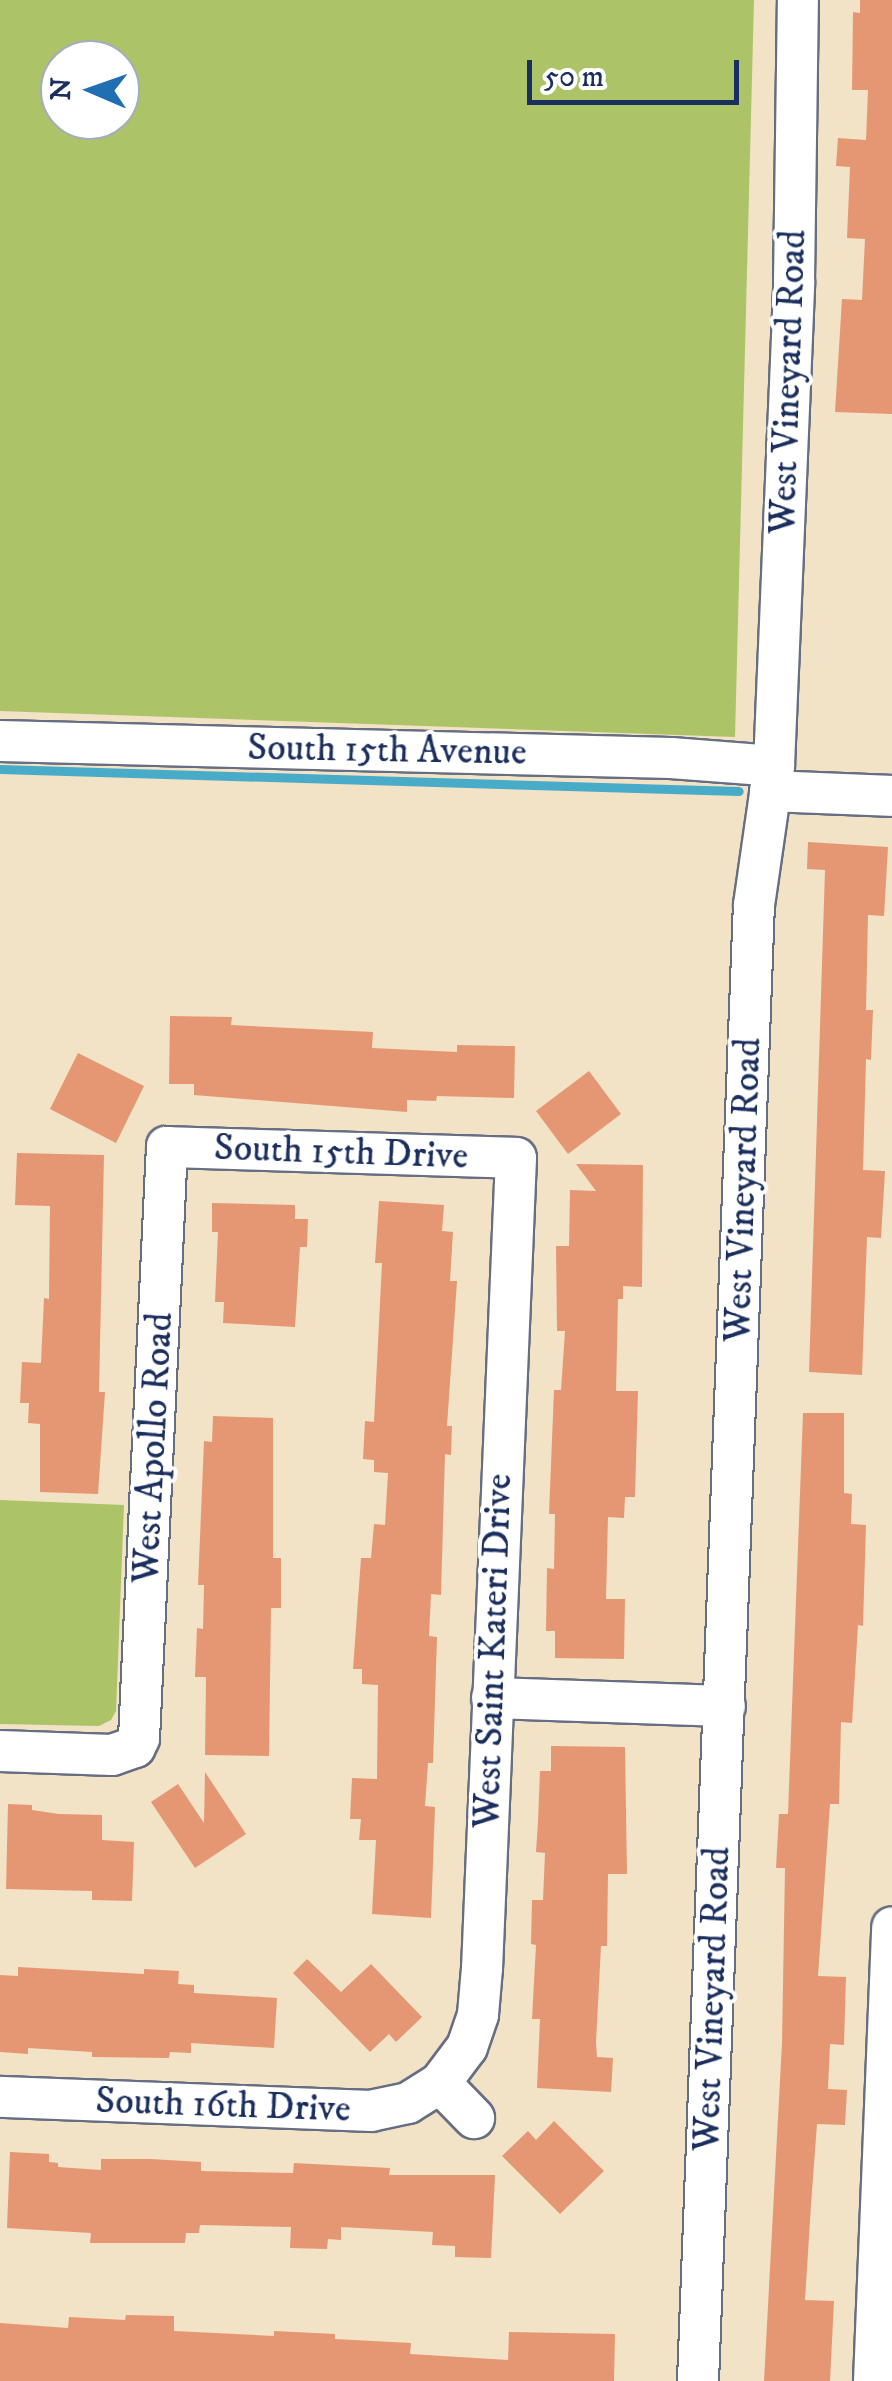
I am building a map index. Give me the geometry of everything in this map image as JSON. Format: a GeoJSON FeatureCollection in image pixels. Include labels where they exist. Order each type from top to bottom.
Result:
{"type":"FeatureCollection","features":[{"type":"Feature","properties":{"kind":"street","name":"West Vineyard Road"},"geometry":{"type":"LineString","coordinates":[[698,2381],[754,905],[772,778],[794,281],[798,0]]}},
{"type":"Feature","properties":{"kind":"street","name":"South 15th Avenue"},"geometry":{"type":"LineString","coordinates":[[0,741],[671,758],[892,796]]}},
{"type":"Feature","properties":{"kind":"street","name":"South 15th Drive"},"geometry":{"type":"LineString","coordinates":[[167,1147],[516,1158]]}},
{"type":"Feature","properties":{"kind":"street","name":"West Apollo Road"},"geometry":{"type":"LineString","coordinates":[[0,1751],[112,1755],[134,1747],[142,1726],[167,1147]]}},
{"type":"Feature","properties":{"kind":"street","name":"West Saint Kateri Drive"},"geometry":{"type":"LineString","coordinates":[[440,2083],[467,2047],[478,2015],[516,1158]]}},
{"type":"Feature","properties":{"kind":"street"},"geometry":{"type":"LineString","coordinates":[[492,1698],[725,1706]]}},
{"type":"Feature","properties":{"kind":"street"},"geometry":{"type":"LineString","coordinates":[[874,2381],[892,1927]]}},
{"type":"Feature","properties":{"kind":"street"},"geometry":{"type":"LineString","coordinates":[[440,2083],[474,2118]]}},
{"type":"Feature","properties":{"kind":"street","name":"South 16th Drive"},"geometry":{"type":"LineString","coordinates":[[0,2096],[342,2113],[408,2103],[440,2083]]}},
{"type":"Feature","properties":{"kind":"green space"},"geometry":{"type":"Polygon","coordinates":[[[0,0],[754,0],[735,737],[0,711],[0,0]]]}},
{"type":"Feature","properties":{"kind":"green space"},"geometry":{"type":"Polygon","coordinates":[[[0,1500],[124,1505],[116,1711],[111,1720],[99,1726],[0,1724],[0,1500]]]}},
{"type":"Feature","properties":{"kind":"building"},"geometry":{"type":"Polygon","coordinates":[[[860,0],[892,0],[892,414],[835,412],[842,299],[862,300],[865,239],[847,238],[850,167],[836,166],[838,138],[866,140],[868,90],[852,90],[853,12],[860,13],[860,0]]]}},
{"type":"Feature","properties":{"kind":"building"},"geometry":{"type":"Polygon","coordinates":[[[808,842],[888,847],[884,916],[868,915],[866,1010],[873,1010],[871,1060],[866,1059],[863,1170],[885,1171],[881,1238],[867,1237],[862,1375],[809,1372],[825,870],[807,869],[808,842]]]}},
{"type":"Feature","properties":{"kind":"building"},"geometry":{"type":"Polygon","coordinates":[[[170,1016],[232,1017],[231,1025],[373,1032],[372,1048],[457,1052],[457,1045],[515,1046],[514,1098],[437,1096],[436,1101],[407,1100],[407,1112],[194,1095],[194,1084],[169,1084],[170,1016]]]}},
{"type":"Feature","properties":{"kind":"building"},"geometry":{"type":"Polygon","coordinates":[[[78,1053],[144,1086],[116,1143],[50,1109],[78,1053]]]}},
{"type":"Feature","properties":{"kind":"building"},"geometry":{"type":"Polygon","coordinates":[[[589,1071],[621,1114],[568,1154],[536,1111],[589,1071]]]}},
{"type":"Feature","properties":{"kind":"building"},"geometry":{"type":"Polygon","coordinates":[[[17,1153],[104,1155],[99,1392],[105,1392],[98,1494],[40,1492],[40,1424],[28,1423],[29,1403],[20,1403],[22,1362],[41,1363],[44,1298],[49,1299],[50,1206],[15,1205],[17,1153]]]}},
{"type":"Feature","properties":{"kind":"building"},"geometry":{"type":"Polygon","coordinates":[[[576,1164],[643,1165],[642,1287],[623,1286],[623,1299],[618,1299],[616,1391],[638,1391],[635,1497],[625,1497],[624,1518],[608,1517],[606,1599],[625,1599],[624,1659],[555,1658],[555,1631],[546,1631],[547,1568],[554,1569],[555,1514],[549,1514],[554,1390],[561,1390],[565,1331],[557,1331],[556,1246],[569,1246],[570,1190],[596,1191],[576,1164]]]}},
{"type":"Feature","properties":{"kind":"building"},"geometry":{"type":"Polygon","coordinates":[[[379,1201],[444,1205],[442,1231],[453,1232],[450,1281],[457,1281],[447,1426],[452,1426],[451,1455],[445,1454],[441,1595],[431,1594],[429,1636],[437,1637],[433,1763],[428,1763],[425,1806],[435,1807],[431,1918],[372,1914],[376,1840],[359,1840],[361,1819],[350,1819],[352,1778],[377,1779],[378,1685],[362,1684],[362,1669],[353,1669],[361,1558],[371,1558],[374,1524],[385,1525],[388,1473],[374,1472],[374,1460],[363,1459],[365,1421],[374,1422],[382,1263],[375,1263],[379,1201]]]}},
{"type":"Feature","properties":{"kind":"building"},"geometry":{"type":"Polygon","coordinates":[[[212,1203],[295,1205],[295,1219],[308,1219],[307,1247],[300,1247],[295,1327],[223,1323],[224,1302],[215,1302],[218,1232],[212,1232],[212,1203]]]}},
{"type":"Feature","properties":{"kind":"building"},"geometry":{"type":"Polygon","coordinates":[[[803,1413],[844,1413],[844,1493],[852,1494],[851,1524],[866,1525],[863,1626],[858,1625],[852,1723],[841,1722],[839,1804],[830,1804],[818,1976],[846,1977],[844,2045],[830,2044],[828,2089],[847,2090],[845,2125],[817,2124],[805,2300],[834,2301],[830,2381],[764,2381],[782,2043],[785,1868],[776,1868],[779,1814],[788,1814],[803,1413]]]}},
{"type":"Feature","properties":{"kind":"building"},"geometry":{"type":"Polygon","coordinates":[[[213,1416],[273,1418],[273,1558],[281,1558],[281,1608],[271,1608],[269,1756],[205,1755],[206,1677],[195,1677],[197,1628],[203,1629],[204,1585],[198,1585],[204,1441],[212,1442],[213,1416]]]}},
{"type":"Feature","properties":{"kind":"building"},"geometry":{"type":"Polygon","coordinates":[[[551,1746],[625,1747],[627,1874],[608,1874],[607,1946],[601,1946],[596,2042],[597,2057],[613,2058],[611,2092],[537,2088],[540,2019],[532,2019],[536,1945],[531,1944],[532,1900],[543,1900],[545,1853],[536,1852],[540,1771],[551,1771],[551,1746]]]}},
{"type":"Feature","properties":{"kind":"building"},"geometry":{"type":"Polygon","coordinates":[[[205,1772],[246,1834],[195,1868],[151,1802],[178,1784],[204,1823],[205,1772]]]}},
{"type":"Feature","properties":{"kind":"building"},"geometry":{"type":"Polygon","coordinates":[[[8,1804],[32,1805],[32,1810],[59,1814],[102,1815],[102,1840],[134,1842],[132,1901],[92,1900],[92,1891],[6,1889],[8,1804]]]}},
{"type":"Feature","properties":{"kind":"building"},"geometry":{"type":"Polygon","coordinates":[[[307,1959],[341,1992],[371,1964],[422,2017],[396,2042],[389,2034],[370,2052],[293,1973],[307,1959]]]}},
{"type":"Feature","properties":{"kind":"building"},"geometry":{"type":"Polygon","coordinates":[[[18,1967],[144,1974],[144,1969],[179,1971],[178,1984],[194,1985],[194,1993],[277,1998],[274,2048],[191,2043],[191,2053],[170,2052],[169,2058],[92,2057],[92,2052],[28,2048],[28,2054],[0,2052],[0,1975],[18,1976],[18,1967]]]}},
{"type":"Feature","properties":{"kind":"building"},"geometry":{"type":"Polygon","coordinates":[[[554,2121],[604,2171],[560,2214],[502,2156],[528,2131],[536,2140],[554,2121]]]}},
{"type":"Feature","properties":{"kind":"building"},"geometry":{"type":"Polygon","coordinates":[[[10,2152],[49,2154],[49,2162],[58,2163],[58,2167],[101,2170],[101,2159],[151,2159],[201,2162],[201,2171],[293,2173],[294,2163],[390,2168],[389,2175],[495,2175],[491,2258],[455,2257],[455,2246],[432,2245],[433,2232],[341,2227],[341,2240],[328,2239],[327,2249],[290,2248],[291,2227],[200,2225],[199,2233],[186,2233],[185,2243],[90,2243],[91,2233],[7,2228],[10,2152]]]}},
{"type":"Feature","properties":{"kind":"building"},"geometry":{"type":"Polygon","coordinates":[[[126,2315],[174,2316],[174,2331],[274,2336],[274,2331],[335,2334],[335,2339],[411,2343],[410,2354],[508,2360],[509,2332],[615,2334],[614,2381],[0,2381],[0,2323],[68,2328],[69,2317],[125,2320],[126,2315]]]}},
{"type":"Feature","properties":{"kind":"waterway"},"geometry":{"type":"LineString","coordinates":[[0,769],[739,791]]}}]}
